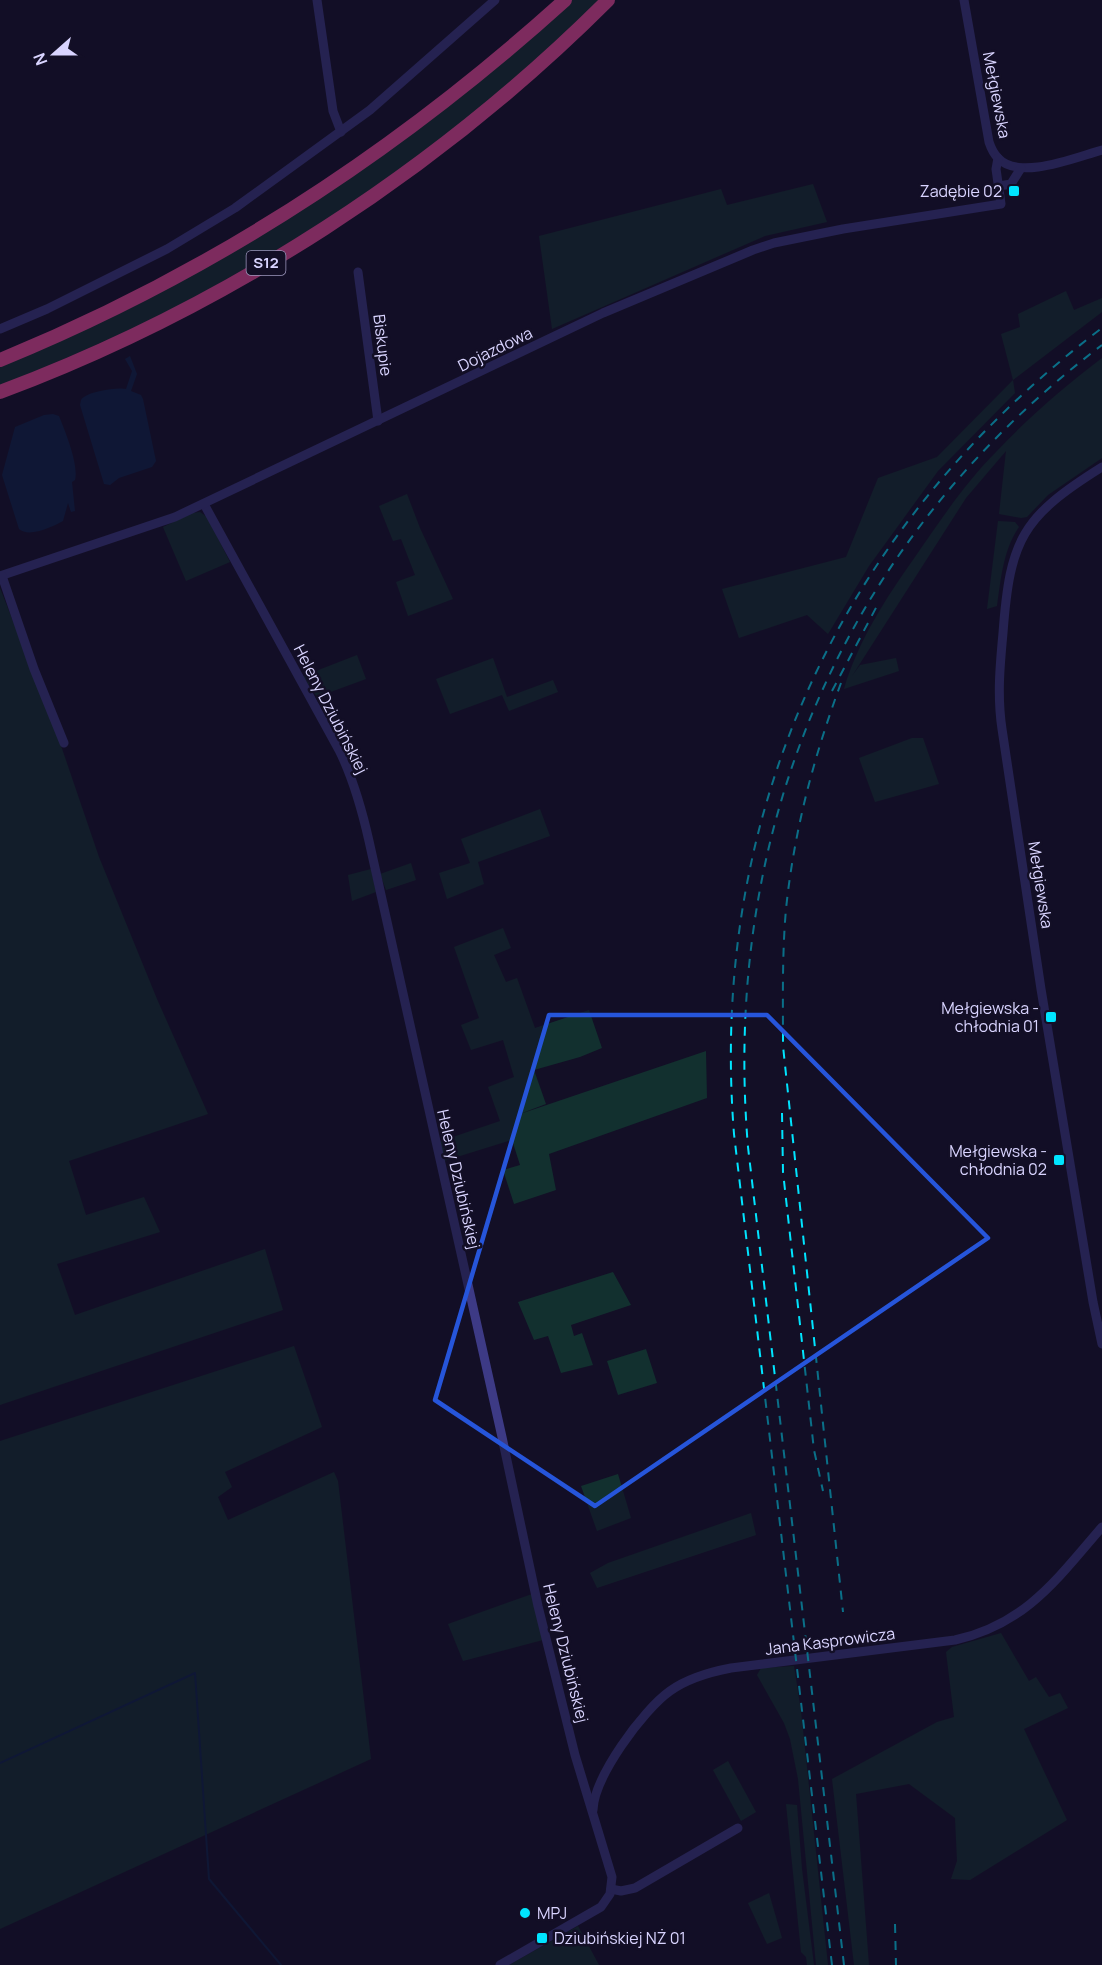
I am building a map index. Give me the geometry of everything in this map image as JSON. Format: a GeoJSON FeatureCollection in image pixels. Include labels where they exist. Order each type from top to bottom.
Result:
{"type":"FeatureCollection","features":[{"type":"Feature","properties":{"kind":"highway","name":"S12"},"geometry":{"type":"LineString","coordinates":[[0,360],[86,322],[152,289],[284,214],[420,121],[509,49],[564,0]]}},
{"type":"Feature","properties":{"kind":"highway","name":"S12"},"geometry":{"type":"LineString","coordinates":[[0,392],[94,353],[185,308],[260,267],[322,229],[419,162],[480,115],[608,0]]}},
{"type":"Feature","properties":{"kind":"street"},"geometry":{"type":"LineString","coordinates":[[317,0],[333,111],[341,132]]}},
{"type":"Feature","properties":{"kind":"street"},"geometry":{"type":"LineString","coordinates":[[0,329],[83,291],[196,232],[235,208],[341,132],[396,89],[495,0]]}},
{"type":"Feature","properties":{"kind":"street","name":"Mełgiewska"},"geometry":{"type":"LineString","coordinates":[[964,0],[989,142],[998,158],[1004,163],[1021,168]]}},
{"type":"Feature","properties":{"kind":"street"},"geometry":{"type":"LineString","coordinates":[[998,158],[996,169],[999,186],[1011,184],[1021,168],[1048,164],[1102,150]]}},
{"type":"Feature","properties":{"kind":"street","name":"Dojazdowa"},"geometry":{"type":"LineString","coordinates":[[1,576],[155,525],[204,504],[603,313],[753,250],[774,243],[843,229],[1001,204],[999,186]]}},
{"type":"Feature","properties":{"kind":"street","name":"Biskupie"},"geometry":{"type":"LineString","coordinates":[[358,272],[378,421]]}},
{"type":"Feature","properties":{"kind":"street","name":"Mełgiewska"},"geometry":{"type":"LineString","coordinates":[[1102,467],[1065,491],[1047,506],[1029,526],[1017,547],[1010,567],[1006,592],[999,687],[1003,736],[1046,1020],[1094,1309],[1102,1344]]}},
{"type":"Feature","properties":{"kind":"street","name":"Heleny Dziubińskiej"},"geometry":{"type":"LineString","coordinates":[[204,504],[339,750],[356,794],[372,850],[538,1606],[579,1770],[612,1877],[611,1889]]}},
{"type":"Feature","properties":{"kind":"street"},"geometry":{"type":"LineString","coordinates":[[1,576],[34,669],[64,743]]}},
{"type":"Feature","properties":{"kind":"street","name":"Jana Kasprowicza"},"geometry":{"type":"LineString","coordinates":[[593,1813],[595,1796],[603,1778],[648,1712],[671,1690],[686,1682],[731,1668],[955,1641],[988,1631],[1019,1614],[1033,1603],[1102,1527]]}},
{"type":"Feature","properties":{"kind":"street"},"geometry":{"type":"LineString","coordinates":[[579,1770],[589,1778],[603,1778]]}},
{"type":"Feature","properties":{"kind":"street"},"geometry":{"type":"LineString","coordinates":[[500,1965],[601,1907],[607,1900],[611,1889],[621,1891],[635,1888],[738,1828]]}},
{"type":"Feature","properties":{"kind":"highlighted area"},"geometry":{"type":"Polygon","coordinates":[[[549,1015],[767,1015],[988,1238],[595,1506],[435,1400],[549,1015]]]}},
{"type":"Feature","properties":{"kind":"green space"},"geometry":{"type":"Polygon","coordinates":[[[571,0],[599,0],[545,51],[451,131],[335,214],[253,264],[170,310],[0,386],[0,367],[349,178],[468,91],[571,0]]]}},
{"type":"Feature","properties":{"kind":"green space"},"geometry":{"type":"Polygon","coordinates":[[[813,184],[827,222],[765,236],[552,329],[539,236],[721,189],[727,205],[813,184]]]}},
{"type":"Feature","properties":{"kind":"green space"},"geometry":{"type":"Polygon","coordinates":[[[1066,291],[1074,310],[1102,298],[1102,312],[1013,380],[1001,334],[1020,327],[1018,314],[1066,291]]]}},
{"type":"Feature","properties":{"kind":"green space"},"geometry":{"type":"Polygon","coordinates":[[[1102,358],[1102,458],[1048,495],[1027,517],[1021,518],[999,514],[1006,451],[966,498],[852,676],[860,665],[896,658],[899,671],[844,689],[857,654],[883,604],[963,489],[1021,427],[1060,391],[1102,358]]]}},
{"type":"Feature","properties":{"kind":"green space"},"geometry":{"type":"Polygon","coordinates":[[[1013,380],[1015,393],[938,471],[869,566],[828,634],[807,615],[739,638],[722,589],[846,557],[878,478],[937,457],[1013,380]]]}},
{"type":"Feature","properties":{"kind":"green space"},"geometry":{"type":"Polygon","coordinates":[[[407,494],[453,599],[408,616],[396,582],[415,575],[401,539],[393,541],[379,506],[407,494]]]}},
{"type":"Feature","properties":{"kind":"green space"},"geometry":{"type":"Polygon","coordinates":[[[200,512],[207,517],[230,562],[186,581],[163,527],[192,513],[200,512]]]}},
{"type":"Feature","properties":{"kind":"green space"},"geometry":{"type":"Polygon","coordinates":[[[998,521],[1015,522],[1019,527],[1006,555],[997,606],[987,609],[998,521]]]}},
{"type":"Feature","properties":{"kind":"green space"},"geometry":{"type":"Polygon","coordinates":[[[0,588],[56,731],[99,857],[157,999],[208,1114],[69,1161],[86,1215],[144,1197],[160,1232],[57,1264],[75,1315],[265,1249],[283,1310],[0,1405],[0,588]]]}},
{"type":"Feature","properties":{"kind":"green space"},"geometry":{"type":"Polygon","coordinates":[[[357,655],[366,679],[317,697],[303,676],[357,655]]]}},
{"type":"Feature","properties":{"kind":"green space"},"geometry":{"type":"Polygon","coordinates":[[[493,658],[507,697],[553,680],[558,692],[509,711],[502,695],[450,714],[436,679],[493,658]]]}},
{"type":"Feature","properties":{"kind":"green space"},"geometry":{"type":"Polygon","coordinates":[[[912,738],[923,738],[939,784],[875,802],[859,758],[912,738]]]}},
{"type":"Feature","properties":{"kind":"green space"},"geometry":{"type":"Polygon","coordinates":[[[540,809],[550,836],[478,862],[484,884],[447,899],[439,873],[470,863],[461,839],[540,809]]]}},
{"type":"Feature","properties":{"kind":"green space"},"geometry":{"type":"Polygon","coordinates":[[[411,863],[416,880],[386,890],[380,874],[411,863]]]}},
{"type":"Feature","properties":{"kind":"green space"},"geometry":{"type":"Polygon","coordinates":[[[371,869],[376,892],[352,901],[348,875],[371,869]]]}},
{"type":"Feature","properties":{"kind":"green space"},"geometry":{"type":"Polygon","coordinates":[[[503,928],[511,948],[494,955],[506,982],[517,978],[535,1028],[589,1010],[602,1048],[534,1070],[546,1104],[517,1115],[706,1051],[707,1098],[549,1154],[556,1190],[514,1204],[503,1170],[520,1165],[512,1140],[444,1161],[438,1142],[500,1121],[488,1087],[514,1077],[503,1040],[471,1050],[461,1025],[479,1018],[454,947],[503,928]]]}},
{"type":"Feature","properties":{"kind":"green space"},"geometry":{"type":"Polygon","coordinates":[[[613,1272],[631,1305],[571,1325],[574,1336],[582,1333],[593,1365],[561,1373],[548,1336],[534,1340],[518,1302],[613,1272]]]}},
{"type":"Feature","properties":{"kind":"green space"},"geometry":{"type":"Polygon","coordinates":[[[294,1346],[322,1427],[225,1472],[232,1487],[218,1497],[228,1520],[334,1472],[338,1481],[371,1759],[0,1929],[0,1441],[294,1346]]]}},
{"type":"Feature","properties":{"kind":"green space"},"geometry":{"type":"Polygon","coordinates":[[[646,1349],[657,1383],[618,1395],[607,1361],[646,1349]]]}},
{"type":"Feature","properties":{"kind":"green space"},"geometry":{"type":"Polygon","coordinates":[[[618,1474],[631,1518],[597,1531],[581,1486],[618,1474]]]}},
{"type":"Feature","properties":{"kind":"green space"},"geometry":{"type":"Polygon","coordinates":[[[751,1513],[756,1535],[597,1588],[590,1573],[608,1563],[751,1513]]]}},
{"type":"Feature","properties":{"kind":"green space"},"geometry":{"type":"Polygon","coordinates":[[[532,1594],[543,1640],[463,1661],[448,1624],[532,1594]]]}},
{"type":"Feature","properties":{"kind":"green space"},"geometry":{"type":"Polygon","coordinates":[[[1001,1633],[1029,1681],[1036,1677],[1049,1697],[1060,1693],[1068,1708],[1024,1729],[1067,1820],[970,1880],[951,1879],[957,1861],[955,1818],[909,1784],[856,1794],[869,1965],[854,1965],[832,1779],[937,1722],[954,1717],[946,1652],[952,1647],[1001,1633]]]}},
{"type":"Feature","properties":{"kind":"green space"},"geometry":{"type":"Polygon","coordinates":[[[794,1666],[801,1711],[828,1965],[816,1965],[798,1779],[790,1739],[784,1723],[757,1675],[761,1668],[794,1666]]]}},
{"type":"Feature","properties":{"kind":"green space"},"geometry":{"type":"Polygon","coordinates":[[[728,1761],[756,1812],[741,1821],[713,1770],[728,1761]]]}},
{"type":"Feature","properties":{"kind":"green space"},"geometry":{"type":"Polygon","coordinates":[[[786,1804],[797,1805],[814,1965],[807,1965],[806,1957],[801,1952],[786,1804]]]}},
{"type":"Feature","properties":{"kind":"green space"},"geometry":{"type":"Polygon","coordinates":[[[769,1893],[782,1938],[767,1944],[748,1903],[769,1893]]]}},
{"type":"Feature","properties":{"kind":"green space"},"geometry":{"type":"Polygon","coordinates":[[[578,1926],[599,1965],[509,1965],[578,1926]]]}},
{"type":"Feature","properties":{"kind":"water"},"geometry":{"type":"Polygon","coordinates":[[[130,356],[137,374],[131,391],[141,395],[143,399],[156,461],[152,467],[119,478],[110,485],[104,484],[80,405],[84,397],[98,391],[126,389],[132,371],[125,359],[130,356]]]}},
{"type":"Feature","properties":{"kind":"water"},"geometry":{"type":"Polygon","coordinates":[[[44,415],[59,416],[73,457],[76,474],[72,482],[75,511],[71,512],[68,503],[63,521],[41,531],[23,531],[19,529],[2,475],[15,427],[44,415]]]}},
{"type":"Feature","properties":{"kind":"waterway"},"geometry":{"type":"LineString","coordinates":[[0,1763],[195,1673],[209,1879],[281,1965]]}},
{"type":"Feature","properties":{"kind":"railway"},"geometry":{"type":"LineString","coordinates":[[832,1965],[734,1134],[732,1014],[744,898],[771,788],[812,682],[865,583],[932,490],[1011,405],[1102,328]]}},
{"type":"Feature","properties":{"kind":"railway"},"geometry":{"type":"LineString","coordinates":[[844,1965],[748,1147],[745,1028],[756,914],[780,804],[819,699],[870,600],[934,507],[1012,422],[1102,345]]}},
{"type":"Feature","properties":{"kind":"railway"},"geometry":{"type":"LineString","coordinates":[[832,691],[878,604]]}},
{"type":"Feature","properties":{"kind":"railway"},"geometry":{"type":"LineString","coordinates":[[841,683],[806,794],[794,851],[786,909],[783,960],[783,1046],[843,1612]]}},
{"type":"Feature","properties":{"kind":"railway"},"geometry":{"type":"LineString","coordinates":[[782,1113],[783,1172],[814,1450],[823,1491]]}},
{"type":"Feature","properties":{"kind":"railway"},"geometry":{"type":"LineString","coordinates":[[895,1924],[896,1965]]}},
{"type":"Feature","properties":{"kind":"place","name":"Zadębie 02"},"geometry":{"type":"Point","coordinates":[1014,191]}},
{"type":"Feature","properties":{"kind":"place","name":"Mełgiewska - chłodnia 01"},"geometry":{"type":"Point","coordinates":[1051,1017]}},
{"type":"Feature","properties":{"kind":"place","name":"Mełgiewska - chłodnia 02"},"geometry":{"type":"Point","coordinates":[1059,1160]}},
{"type":"Feature","properties":{"kind":"place","name":"MPJ"},"geometry":{"type":"Point","coordinates":[525,1913]}},
{"type":"Feature","properties":{"kind":"place","name":"Dziubińskiej NŻ 01"},"geometry":{"type":"Point","coordinates":[542,1938]}}]}
